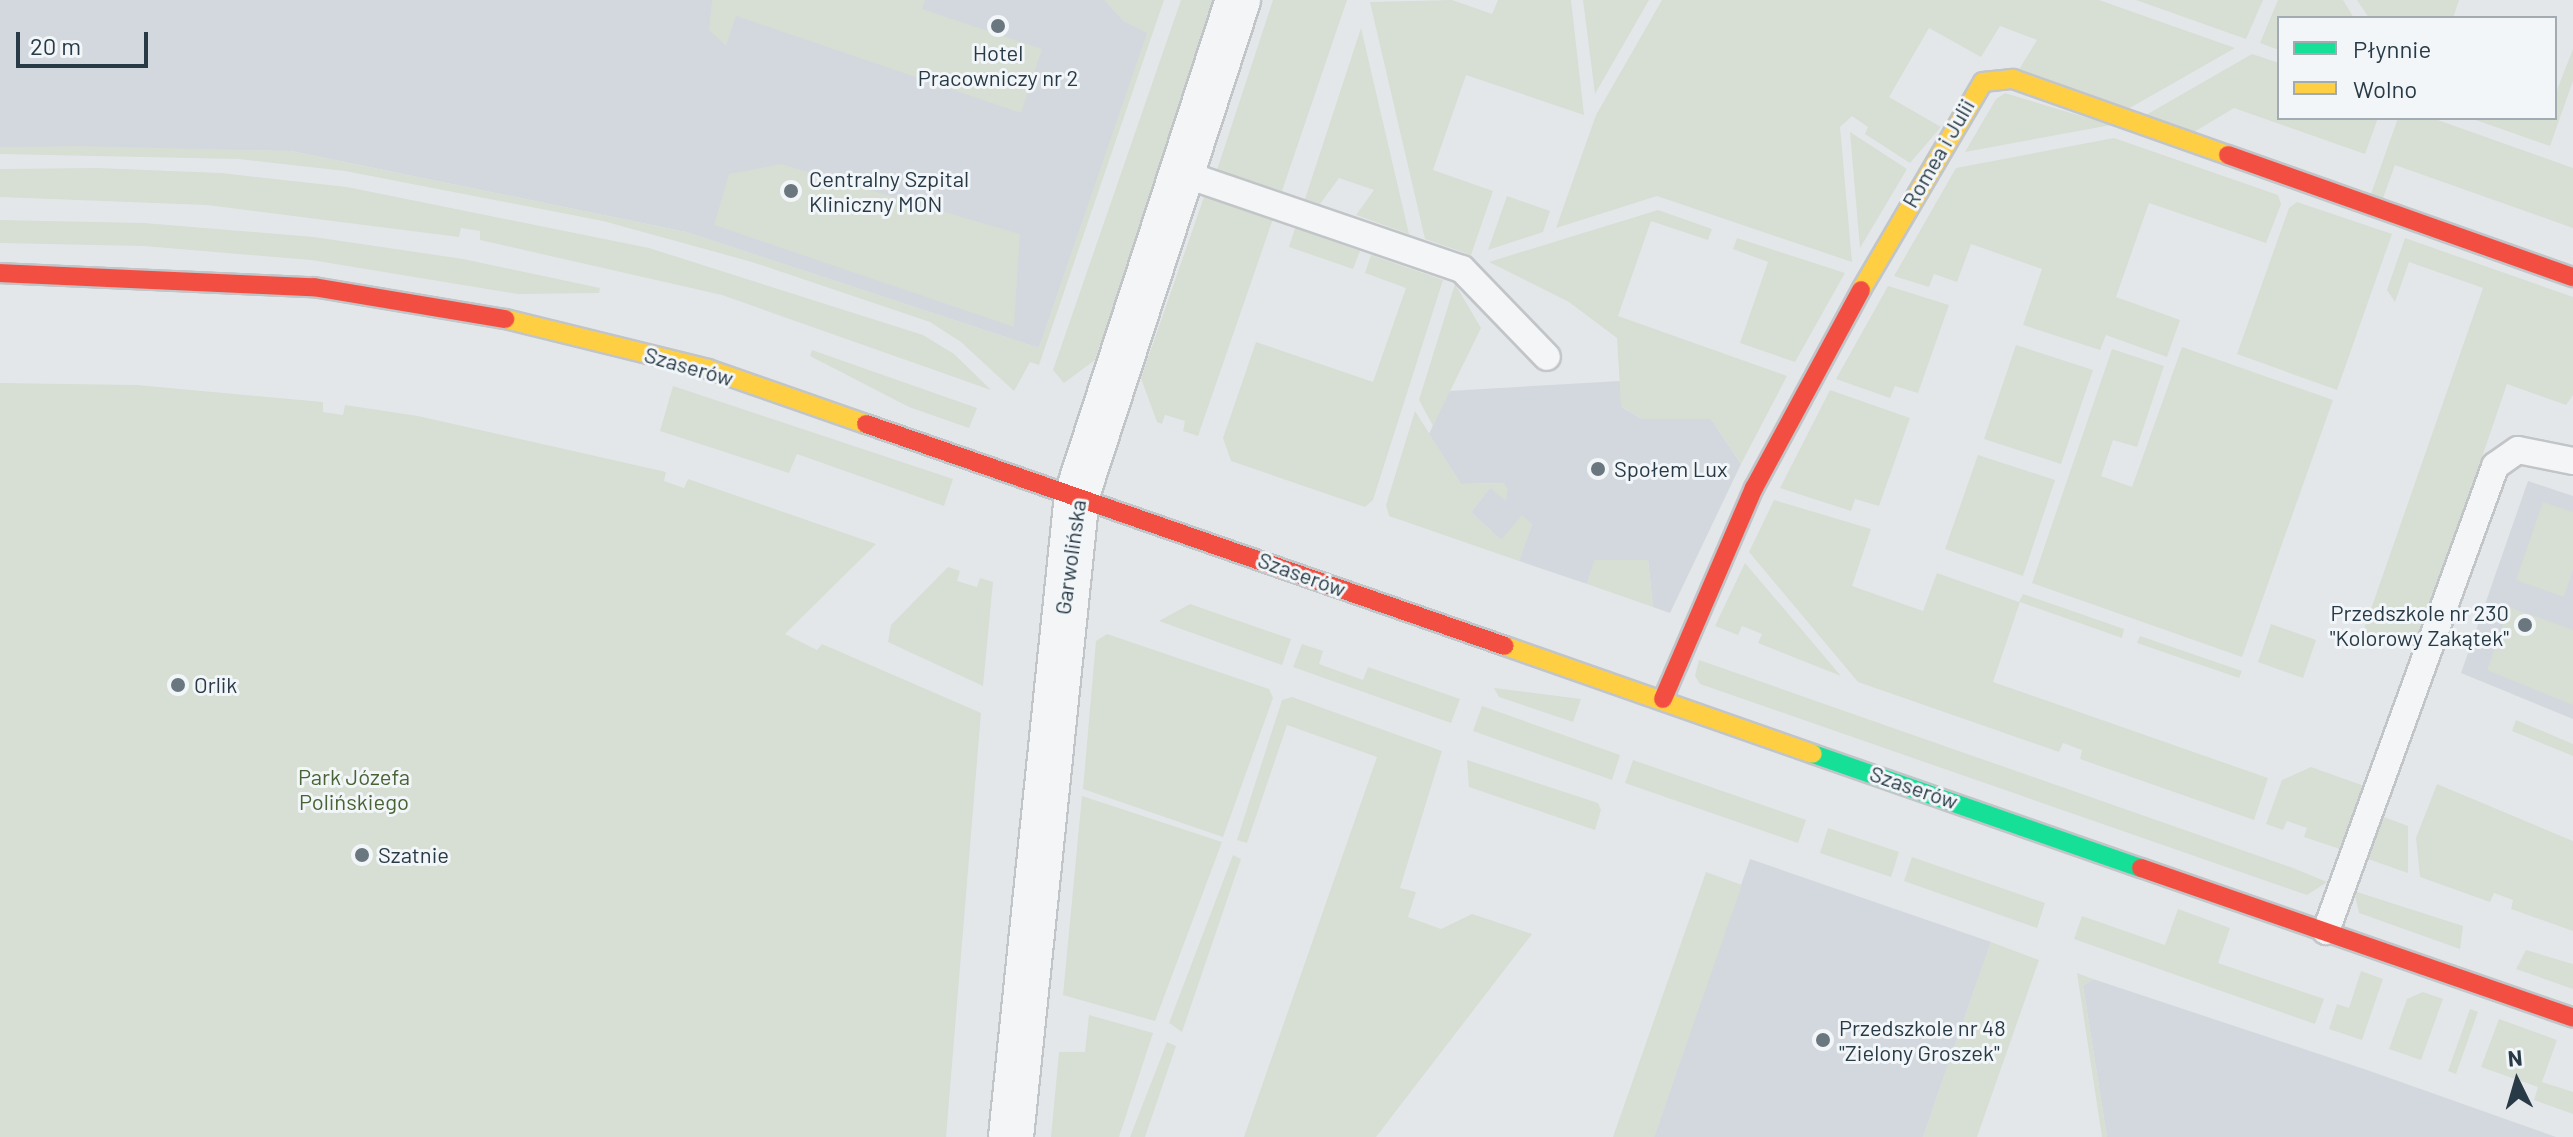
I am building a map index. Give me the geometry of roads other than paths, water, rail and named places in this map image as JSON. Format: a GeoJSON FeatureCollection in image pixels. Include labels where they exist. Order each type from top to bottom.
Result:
{"type":"FeatureCollection","features":[{"type":"Feature","properties":{"kind":"street","name":"Garwolińska"},"geometry":{"type":"LineString","coordinates":[[1011,1137],[1077,495],[1238,0]]}},
{"type":"Feature","properties":{"kind":"street","name":"Romea i Julii"},"geometry":{"type":"LineString","coordinates":[[1663,699],[1754,488],[1803,390],[1983,82],[2013,79],[2573,277]]}},
{"type":"Feature","properties":{"kind":"street","name":"Szaserów"},"geometry":{"type":"LineString","coordinates":[[0,273],[314,287],[534,324],[708,369],[2573,1018]]}},
{"type":"Feature","properties":{"kind":"lane"},"geometry":{"type":"LineString","coordinates":[[1181,173],[1462,269],[1547,357]]}},
{"type":"Feature","properties":{"kind":"lane"},"geometry":{"type":"LineString","coordinates":[[2326,931],[2495,466],[2518,450],[2573,461]]}},
{"type":"Feature","properties":{"kind":"place","name":"Hotel Pracowniczy nr 2"},"geometry":{"type":"Point","coordinates":[998,26]}},
{"type":"Feature","properties":{"kind":"place","name":"Centralny Szpital Kliniczny MON"},"geometry":{"type":"Point","coordinates":[791,191]}},
{"type":"Feature","properties":{"kind":"place","name":"Społem Lux"},"geometry":{"type":"Point","coordinates":[1598,469]}},
{"type":"Feature","properties":{"kind":"place","name":"Przedszkole nr 230 \"Kolorowy Zakątek\""},"geometry":{"type":"Point","coordinates":[2525,625]}},
{"type":"Feature","properties":{"kind":"place","name":"Orlik"},"geometry":{"type":"Point","coordinates":[178,685]}},
{"type":"Feature","properties":{"kind":"place","name":"Szatnie"},"geometry":{"type":"Point","coordinates":[362,855]}},
{"type":"Feature","properties":{"kind":"place","name":"Przedszkole nr 48 \"Zielony Groszek\""},"geometry":{"type":"Point","coordinates":[1823,1040]}},
{"type":"Feature","properties":{"kind":"park label","name":"Park Józefa Polińskiego"},"geometry":{"type":"Point","coordinates":[354,788]}}]}
